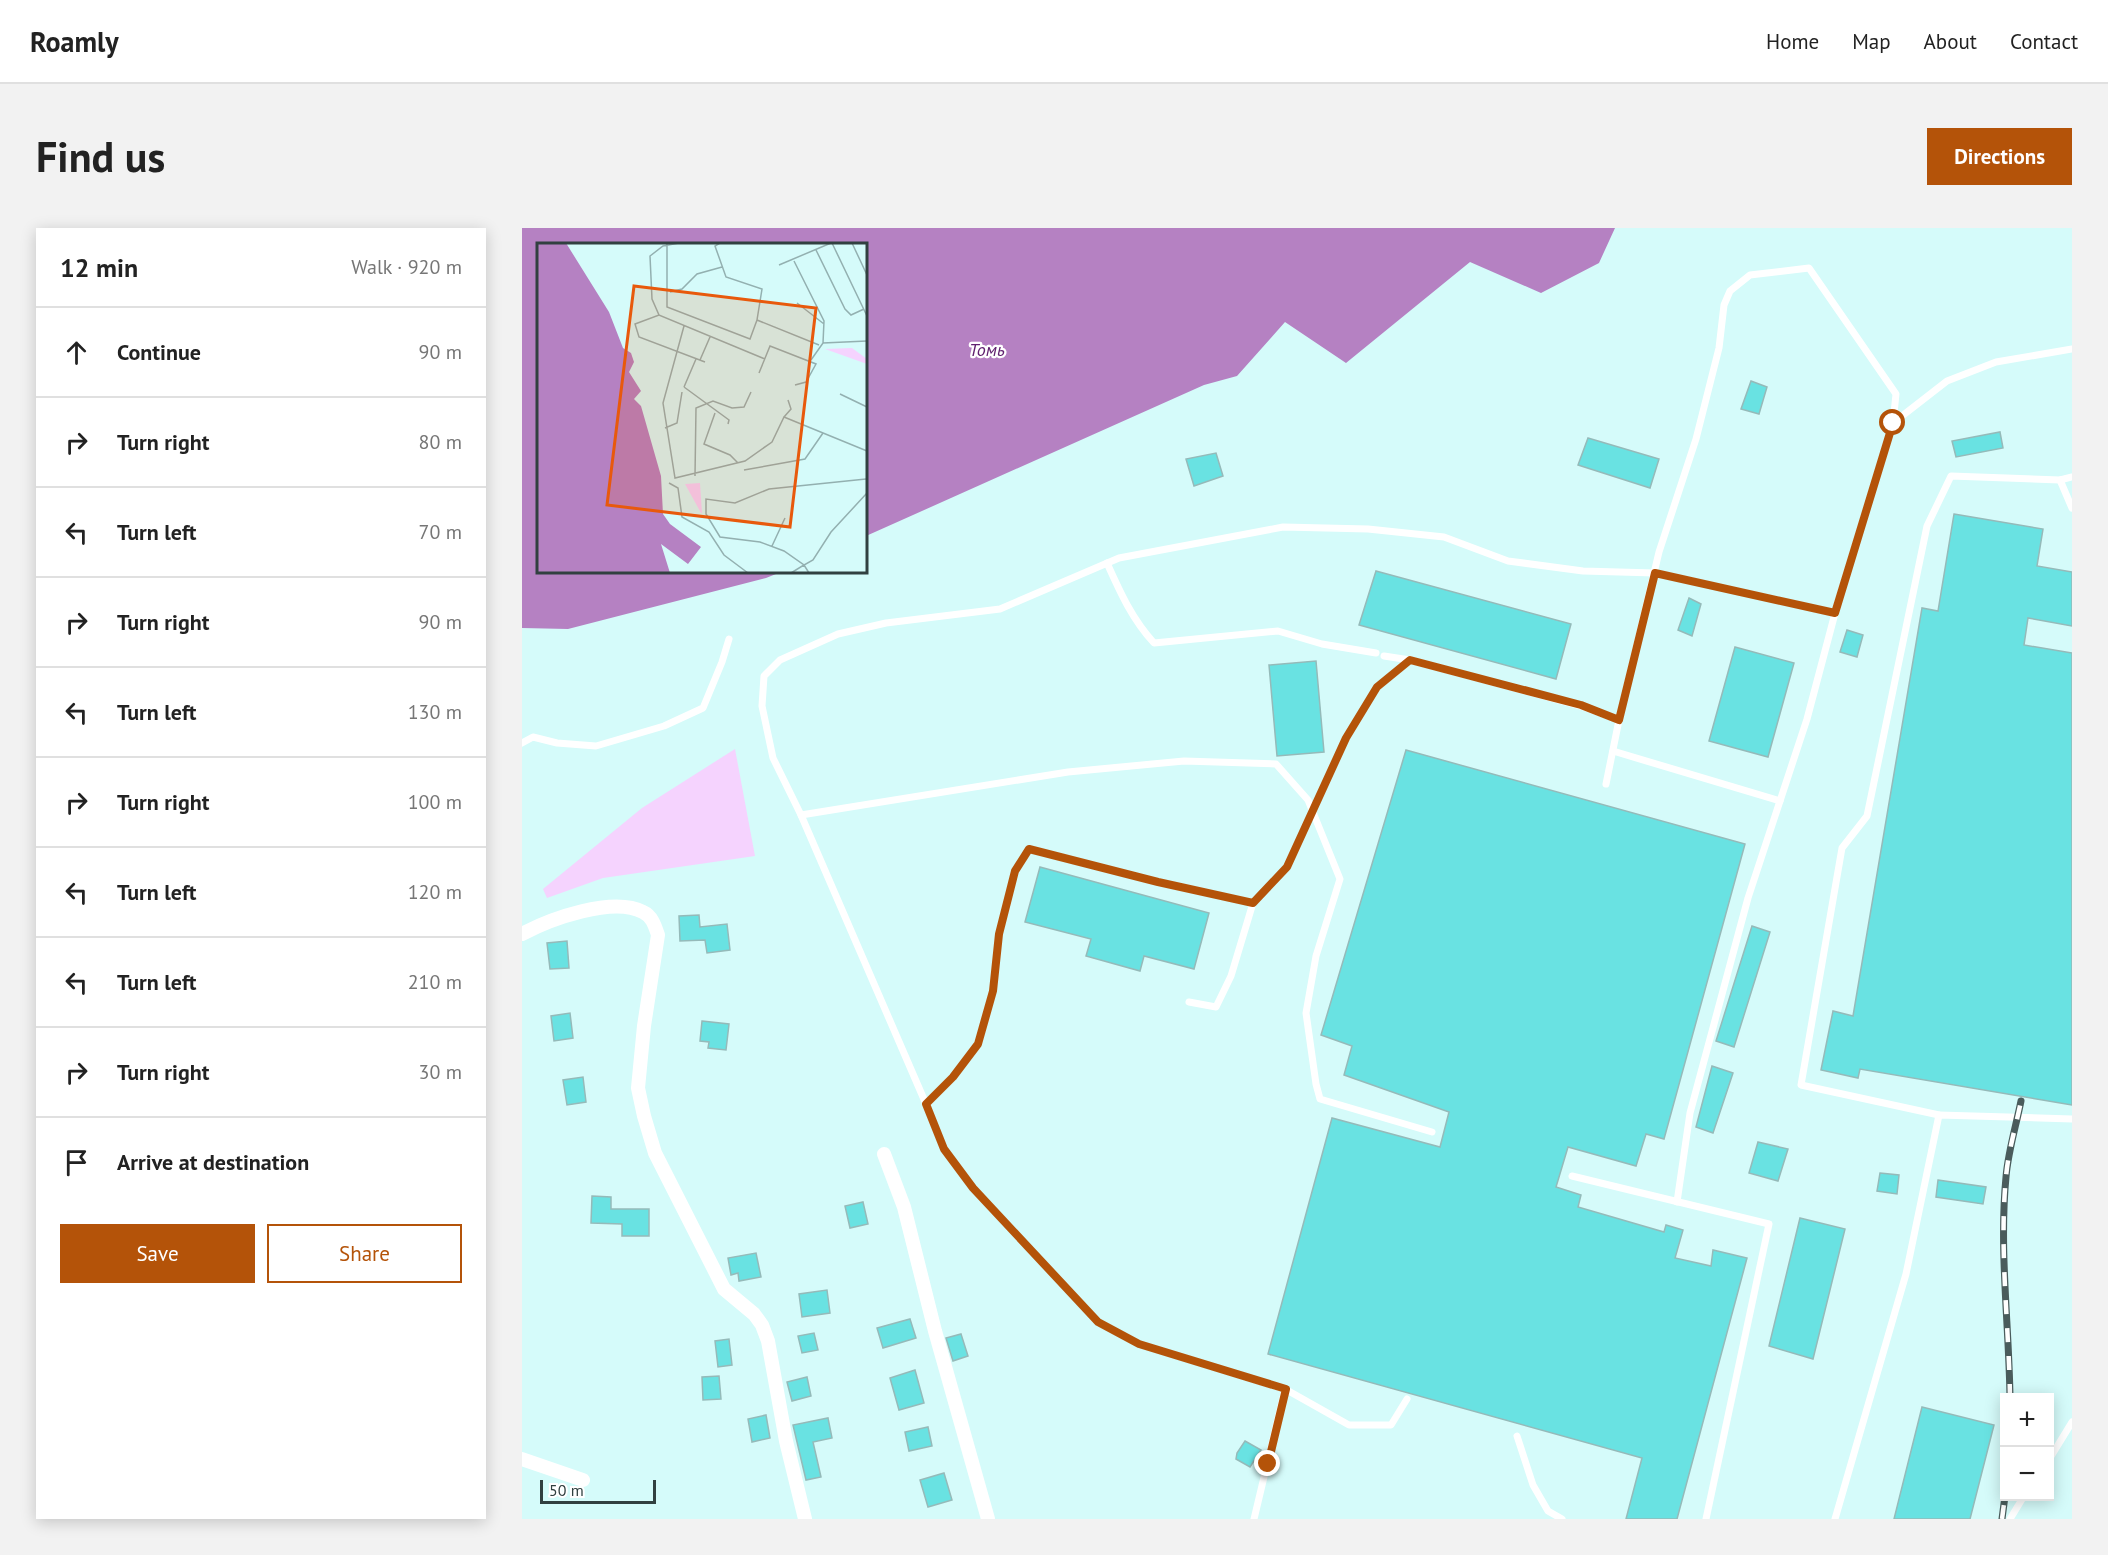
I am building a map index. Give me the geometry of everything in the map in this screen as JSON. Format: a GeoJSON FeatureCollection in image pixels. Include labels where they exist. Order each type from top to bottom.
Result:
{"type":"FeatureCollection","features":[{"type":"Feature","properties":{"kind":"street"},"geometry":{"type":"LineString","coordinates":[[522,934],[539,924],[575,913],[621,905],[644,912],[654,922],[658,935],[644,1026],[638,1088],[644,1116],[655,1153],[724,1289],[754,1314],[762,1325],[768,1341],[786,1441],[805,1519]]}},
{"type":"Feature","properties":{"kind":"street"},"geometry":{"type":"LineString","coordinates":[[884,1154],[904,1207],[935,1331],[988,1519]]}},
{"type":"Feature","properties":{"kind":"street"},"geometry":{"type":"LineString","coordinates":[[522,1459],[583,1480]]}},
{"type":"Feature","properties":{"kind":"lane"},"geometry":{"type":"LineString","coordinates":[[1606,784],[1659,552],[1696,439],[1719,348],[1724,305],[1730,291],[1750,275],[1809,268],[1896,394],[1893,423],[1835,613],[1807,720],[1748,898],[1690,1113],[1677,1202]]}},
{"type":"Feature","properties":{"kind":"lane"},"geometry":{"type":"LineString","coordinates":[[1893,423],[1947,381],[1996,363],[2072,349]]}},
{"type":"Feature","properties":{"kind":"lane"},"geometry":{"type":"LineString","coordinates":[[2072,477],[2060,480],[1951,476],[1927,526],[1867,816],[1842,848],[1801,1085],[1939,1115],[2072,1119]]}},
{"type":"Feature","properties":{"kind":"lane"},"geometry":{"type":"LineString","coordinates":[[2060,480],[2072,508]]}},
{"type":"Feature","properties":{"kind":"lane"},"geometry":{"type":"LineString","coordinates":[[1407,1399],[1391,1425],[1349,1425],[1286,1389],[1139,1344],[1098,1322],[973,1188],[944,1149],[801,815],[773,758],[762,706],[764,675],[780,660],[838,634],[886,624],[1000,609],[1119,558],[1283,527],[1368,529],[1444,537],[1508,561],[1583,571],[1655,573],[1835,613]]}},
{"type":"Feature","properties":{"kind":"lane"},"geometry":{"type":"LineString","coordinates":[[1107,563],[1123,600],[1139,627],[1154,643],[1278,631],[1322,644],[1376,653]]}},
{"type":"Feature","properties":{"kind":"lane"},"geometry":{"type":"LineString","coordinates":[[522,744],[533,737],[557,743],[596,746],[664,726],[703,708],[729,639]]}},
{"type":"Feature","properties":{"kind":"lane"},"geometry":{"type":"LineString","coordinates":[[1384,656],[1410,660],[1581,705],[1619,720]]}},
{"type":"Feature","properties":{"kind":"lane"},"geometry":{"type":"LineString","coordinates":[[1189,1002],[1216,1007],[1231,976],[1253,903],[1287,867],[1346,738],[1377,687],[1410,660]]}},
{"type":"Feature","properties":{"kind":"lane"},"geometry":{"type":"LineString","coordinates":[[1613,751],[1780,801]]}},
{"type":"Feature","properties":{"kind":"lane"},"geometry":{"type":"LineString","coordinates":[[801,815],[1068,772],[1184,761],[1276,764],[1308,800],[1340,879],[1316,956],[1306,1013],[1320,1099],[1432,1132]]}},
{"type":"Feature","properties":{"kind":"lane"},"geometry":{"type":"LineString","coordinates":[[926,1104],[953,1077],[978,1044],[993,991],[999,934],[1015,871],[1029,849],[1158,882],[1253,903]]}},
{"type":"Feature","properties":{"kind":"lane"},"geometry":{"type":"LineString","coordinates":[[1835,1519],[1906,1274],[1939,1115]]}},
{"type":"Feature","properties":{"kind":"lane"},"geometry":{"type":"LineString","coordinates":[[1572,1176],[1769,1224],[1706,1519]]}},
{"type":"Feature","properties":{"kind":"lane"},"geometry":{"type":"LineString","coordinates":[[1254,1519],[1286,1389]]}},
{"type":"Feature","properties":{"kind":"lane"},"geometry":{"type":"LineString","coordinates":[[2054,1450],[2072,1422]]}},
{"type":"Feature","properties":{"kind":"lane"},"geometry":{"type":"LineString","coordinates":[[1517,1436],[1533,1485],[1548,1511],[1562,1519]]}},
{"type":"Feature","properties":{"kind":"lane"},"geometry":{"type":"LineString","coordinates":[[2010,1519],[2021,1501]]}},
{"type":"Feature","properties":{"kind":"shaded area"},"geometry":{"type":"Polygon","coordinates":[[[735,749],[755,856],[603,878],[547,898],[543,889],[642,808],[735,749]]]}},
{"type":"Feature","properties":{"kind":"water","name":"Томь"},"geometry":{"type":"Polygon","coordinates":[[[522,228],[1615,228],[1599,263],[1541,293],[1470,262],[1346,363],[1285,322],[1237,376],[1204,385],[867,536],[867,243],[537,243],[537,573],[778,573],[568,629],[522,628],[522,228]]]}},
{"type":"Feature","properties":{"kind":"building"},"geometry":{"type":"Polygon","coordinates":[[[1751,381],[1767,387],[1759,414],[1741,409],[1751,381]]]}},
{"type":"Feature","properties":{"kind":"building"},"geometry":{"type":"Polygon","coordinates":[[[2000,432],[2003,448],[1956,457],[1952,441],[2000,432]]]}},
{"type":"Feature","properties":{"kind":"building"},"geometry":{"type":"Polygon","coordinates":[[[1588,438],[1659,459],[1650,488],[1578,465],[1588,438]]]}},
{"type":"Feature","properties":{"kind":"building"},"geometry":{"type":"Polygon","coordinates":[[[1216,453],[1223,476],[1194,486],[1186,459],[1216,453]]]}},
{"type":"Feature","properties":{"kind":"building"},"geometry":{"type":"Polygon","coordinates":[[[1954,514],[2043,529],[2037,566],[2072,572],[2072,626],[2028,618],[2024,645],[2072,653],[2072,1105],[1860,1069],[1858,1078],[1821,1070],[1833,1011],[1853,1016],[1922,608],[1938,611],[1954,514]]]}},
{"type":"Feature","properties":{"kind":"building"},"geometry":{"type":"Polygon","coordinates":[[[1376,571],[1571,624],[1556,679],[1359,625],[1376,571]]]}},
{"type":"Feature","properties":{"kind":"building"},"geometry":{"type":"Polygon","coordinates":[[[1689,598],[1701,604],[1692,636],[1678,630],[1689,598]]]}},
{"type":"Feature","properties":{"kind":"building"},"geometry":{"type":"Polygon","coordinates":[[[1847,630],[1863,635],[1857,657],[1840,652],[1847,630]]]}},
{"type":"Feature","properties":{"kind":"building"},"geometry":{"type":"Polygon","coordinates":[[[1735,647],[1794,663],[1768,757],[1709,741],[1735,647]]]}},
{"type":"Feature","properties":{"kind":"building"},"geometry":{"type":"Polygon","coordinates":[[[1316,661],[1324,752],[1277,756],[1269,665],[1316,661]]]}},
{"type":"Feature","properties":{"kind":"building"},"geometry":{"type":"Polygon","coordinates":[[[1406,750],[1745,844],[1664,1139],[1646,1134],[1636,1166],[1568,1147],[1556,1187],[1581,1195],[1578,1207],[1664,1232],[1666,1225],[1683,1230],[1675,1258],[1711,1266],[1713,1250],[1747,1258],[1677,1519],[1626,1519],[1642,1458],[1268,1354],[1332,1118],[1440,1147],[1449,1112],[1344,1075],[1352,1046],[1321,1035],[1406,750]]]}},
{"type":"Feature","properties":{"kind":"building"},"geometry":{"type":"Polygon","coordinates":[[[1040,867],[1209,913],[1194,969],[1144,956],[1140,971],[1086,956],[1091,939],[1025,922],[1040,867]]]}},
{"type":"Feature","properties":{"kind":"building"},"geometry":{"type":"Polygon","coordinates":[[[699,915],[700,927],[727,924],[730,950],[707,953],[705,940],[680,941],[679,916],[699,915]]]}},
{"type":"Feature","properties":{"kind":"building"},"geometry":{"type":"Polygon","coordinates":[[[1752,926],[1770,932],[1734,1047],[1716,1041],[1752,926]]]}},
{"type":"Feature","properties":{"kind":"building"},"geometry":{"type":"Polygon","coordinates":[[[567,941],[569,968],[550,969],[547,943],[567,941]]]}},
{"type":"Feature","properties":{"kind":"building"},"geometry":{"type":"Polygon","coordinates":[[[570,1013],[573,1038],[554,1041],[551,1016],[570,1013]]]}},
{"type":"Feature","properties":{"kind":"building"},"geometry":{"type":"Polygon","coordinates":[[[702,1021],[729,1024],[726,1050],[708,1048],[709,1042],[700,1041],[702,1021]]]}},
{"type":"Feature","properties":{"kind":"building"},"geometry":{"type":"Polygon","coordinates":[[[1712,1066],[1733,1073],[1713,1133],[1696,1127],[1712,1066]]]}},
{"type":"Feature","properties":{"kind":"building"},"geometry":{"type":"Polygon","coordinates":[[[583,1077],[586,1102],[567,1105],[563,1080],[583,1077]]]}},
{"type":"Feature","properties":{"kind":"building"},"geometry":{"type":"Polygon","coordinates":[[[1758,1142],[1788,1149],[1778,1181],[1749,1173],[1758,1142]]]}},
{"type":"Feature","properties":{"kind":"building"},"geometry":{"type":"Polygon","coordinates":[[[1880,1173],[1899,1175],[1897,1194],[1877,1191],[1880,1173]]]}},
{"type":"Feature","properties":{"kind":"building"},"geometry":{"type":"Polygon","coordinates":[[[1938,1180],[1986,1187],[1983,1204],[1936,1197],[1938,1180]]]}},
{"type":"Feature","properties":{"kind":"building"},"geometry":{"type":"Polygon","coordinates":[[[592,1196],[611,1197],[611,1209],[649,1209],[649,1236],[622,1236],[622,1224],[591,1223],[592,1196]]]}},
{"type":"Feature","properties":{"kind":"building"},"geometry":{"type":"Polygon","coordinates":[[[863,1202],[868,1224],[850,1228],[845,1206],[863,1202]]]}},
{"type":"Feature","properties":{"kind":"building"},"geometry":{"type":"Polygon","coordinates":[[[1800,1218],[1845,1229],[1813,1359],[1769,1346],[1800,1218]]]}},
{"type":"Feature","properties":{"kind":"building"},"geometry":{"type":"Polygon","coordinates":[[[756,1253],[761,1277],[739,1281],[738,1273],[731,1275],[728,1258],[756,1253]]]}},
{"type":"Feature","properties":{"kind":"building"},"geometry":{"type":"Polygon","coordinates":[[[827,1290],[830,1313],[802,1317],[799,1294],[827,1290]]]}},
{"type":"Feature","properties":{"kind":"building"},"geometry":{"type":"Polygon","coordinates":[[[910,1319],[916,1338],[883,1348],[877,1328],[910,1319]]]}},
{"type":"Feature","properties":{"kind":"building"},"geometry":{"type":"Polygon","coordinates":[[[814,1333],[818,1350],[802,1353],[798,1336],[814,1333]]]}},
{"type":"Feature","properties":{"kind":"building"},"geometry":{"type":"Polygon","coordinates":[[[961,1334],[968,1356],[953,1361],[946,1338],[961,1334]]]}},
{"type":"Feature","properties":{"kind":"building"},"geometry":{"type":"Polygon","coordinates":[[[729,1339],[732,1365],[718,1367],[715,1341],[729,1339]]]}},
{"type":"Feature","properties":{"kind":"building"},"geometry":{"type":"Polygon","coordinates":[[[915,1370],[924,1403],[899,1410],[890,1378],[915,1370]]]}},
{"type":"Feature","properties":{"kind":"building"},"geometry":{"type":"Polygon","coordinates":[[[719,1376],[721,1399],[703,1400],[702,1377],[719,1376]]]}},
{"type":"Feature","properties":{"kind":"building"},"geometry":{"type":"Polygon","coordinates":[[[807,1377],[811,1396],[792,1401],[787,1382],[807,1377]]]}},
{"type":"Feature","properties":{"kind":"building"},"geometry":{"type":"Polygon","coordinates":[[[1922,1407],[1994,1425],[1970,1519],[1894,1519],[1922,1407]]]}},
{"type":"Feature","properties":{"kind":"building"},"geometry":{"type":"Polygon","coordinates":[[[766,1415],[770,1438],[752,1442],[748,1419],[766,1415]]]}},
{"type":"Feature","properties":{"kind":"building"},"geometry":{"type":"Polygon","coordinates":[[[828,1418],[832,1438],[813,1442],[821,1477],[806,1480],[793,1425],[828,1418]]]}},
{"type":"Feature","properties":{"kind":"building"},"geometry":{"type":"Polygon","coordinates":[[[928,1427],[932,1446],[909,1451],[905,1432],[928,1427]]]}},
{"type":"Feature","properties":{"kind":"building"},"geometry":{"type":"Polygon","coordinates":[[[1245,1441],[1261,1450],[1250,1467],[1236,1459],[1245,1441]]]}},
{"type":"Feature","properties":{"kind":"building"},"geometry":{"type":"Polygon","coordinates":[[[944,1473],[952,1500],[928,1507],[920,1480],[944,1473]]]}},
{"type":"Feature","properties":{"kind":"railway"},"geometry":{"type":"LineString","coordinates":[[2010,1393],[2004,1204],[2008,1158],[2021,1101]]}},
{"type":"Feature","properties":{"kind":"railway"},"geometry":{"type":"LineString","coordinates":[[2002,1519],[2004,1501]]}},
{"type":"Feature","properties":{"kind":"route"},"geometry":{"type":"LineString","coordinates":[[1268,1464],[1286,1389],[1139,1344],[1098,1322],[973,1188],[944,1149],[926,1104],[953,1077],[978,1044],[993,991],[999,934],[1015,871],[1029,849],[1158,882],[1253,903],[1287,867],[1346,738],[1377,687],[1410,660],[1581,705],[1619,720],[1655,573],[1835,613],[1893,423]]}}]}
